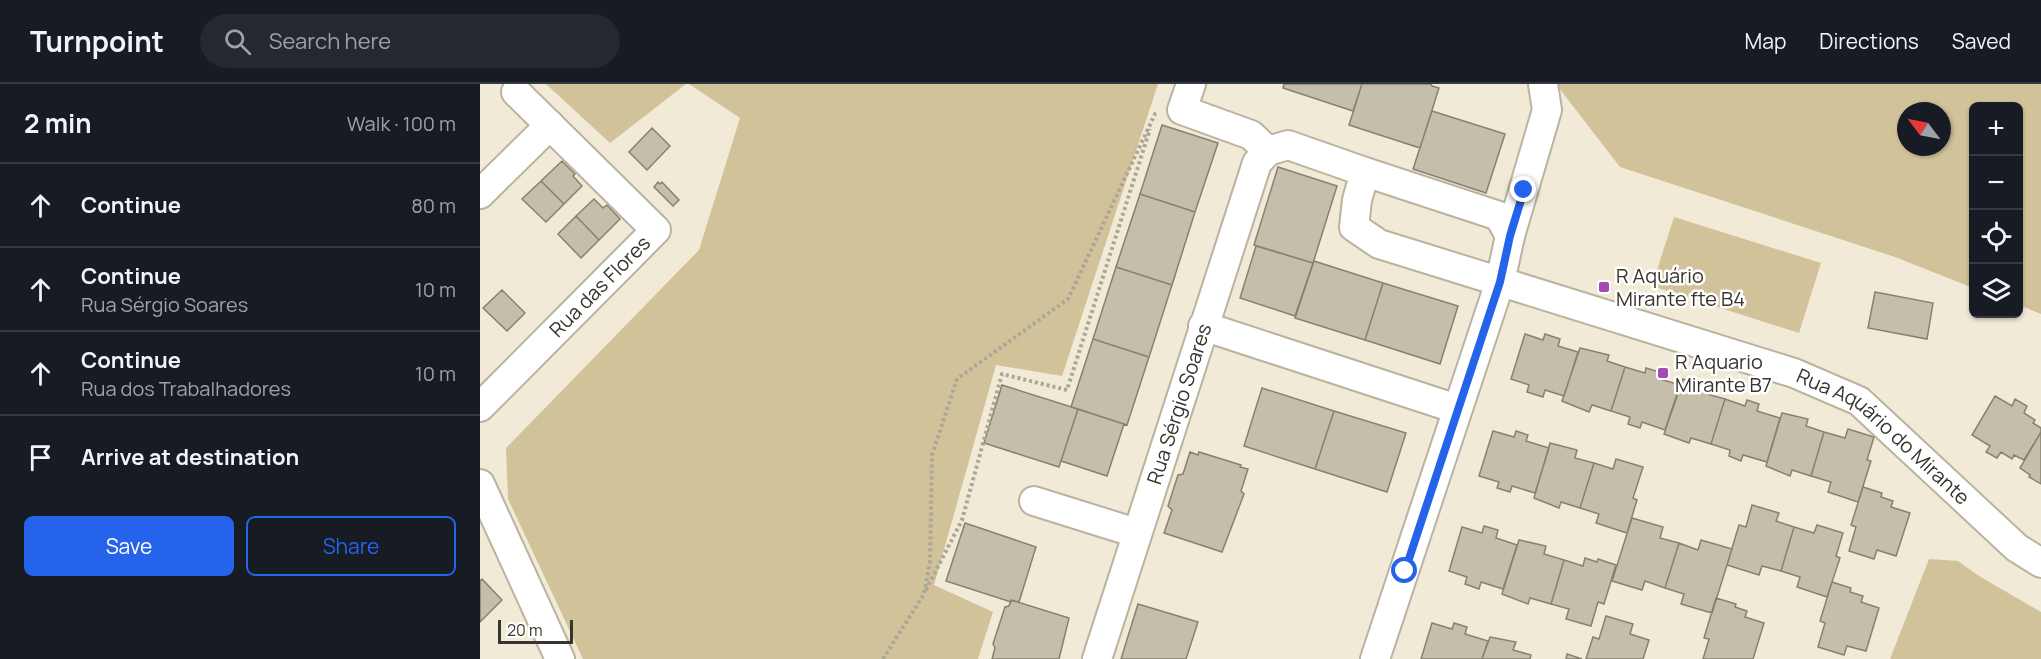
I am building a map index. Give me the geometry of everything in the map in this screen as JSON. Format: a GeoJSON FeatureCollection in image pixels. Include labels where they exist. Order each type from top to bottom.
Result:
{"type":"FeatureCollection","features":[{"type":"Feature","properties":{"kind":"street"},"geometry":{"type":"LineString","coordinates":[[1376,659],[1500,282],[1510,236],[1547,110],[1543,84]]}},
{"type":"Feature","properties":{"kind":"street","name":"Rua das Flores"},"geometry":{"type":"LineString","coordinates":[[480,407],[656,230],[516,92]]}},
{"type":"Feature","properties":{"kind":"street"},"geometry":{"type":"LineString","coordinates":[[1187,97],[1251,135],[1268,151],[1288,146],[1499,216],[1510,236]]}},
{"type":"Feature","properties":{"kind":"street"},"geometry":{"type":"LineString","coordinates":[[480,194],[550,125]]}},
{"type":"Feature","properties":{"kind":"street","name":"Rua Sérgio Soares"},"geometry":{"type":"LineString","coordinates":[[1097,659],[1257,163],[1268,151]]}},
{"type":"Feature","properties":{"kind":"street"},"geometry":{"type":"LineString","coordinates":[[1365,172],[1357,200],[1354,227],[1379,244],[1500,282]]}},
{"type":"Feature","properties":{"kind":"street","name":"Rua Aquário do Mirante"},"geometry":{"type":"LineString","coordinates":[[1500,282],[1794,373],[1858,401],[2017,548],[2041,563]]}},
{"type":"Feature","properties":{"kind":"street"},"geometry":{"type":"LineString","coordinates":[[1203,326],[1457,409]]}},
{"type":"Feature","properties":{"kind":"street"},"geometry":{"type":"LineString","coordinates":[[480,484],[560,659]]}},
{"type":"Feature","properties":{"kind":"street"},"geometry":{"type":"LineString","coordinates":[[1034,501],[1136,533]]}},
{"type":"Feature","properties":{"kind":"path"},"geometry":{"type":"LineString","coordinates":[[924,594],[930,562],[932,455],[957,379],[1068,299],[1155,114],[1187,97]]}},
{"type":"Feature","properties":{"kind":"path"},"geometry":{"type":"LineString","coordinates":[[883,659],[924,594],[962,520],[1002,374],[1067,390],[1155,114]]}},
{"type":"Feature","properties":{"kind":"shaded area"},"geometry":{"type":"Polygon","coordinates":[[[546,84],[686,84],[610,143],[546,84]]]}},
{"type":"Feature","properties":{"kind":"shaded area"},"geometry":{"type":"Polygon","coordinates":[[[689,84],[1158,84],[1062,376],[996,365],[934,585],[993,612],[978,659],[583,659],[508,499],[506,448],[699,250],[740,118],[689,84]]]}},
{"type":"Feature","properties":{"kind":"shaded area"},"geometry":{"type":"Polygon","coordinates":[[[1559,84],[2041,84],[2041,314],[2023,307],[2023,102],[1969,102],[1969,286],[1895,257],[1620,167],[1559,88],[1559,84]]]}},
{"type":"Feature","properties":{"kind":"shaded area"},"geometry":{"type":"Polygon","coordinates":[[[1674,217],[1821,263],[1799,333],[1652,286],[1674,217]]]}},
{"type":"Feature","properties":{"kind":"shaded area"},"geometry":{"type":"Polygon","coordinates":[[[1929,559],[1958,561],[2041,612],[2041,659],[1890,659],[1929,559]]]}},
{"type":"Feature","properties":{"kind":"building"},"geometry":{"type":"Polygon","coordinates":[[[1284,84],[1362,84],[1353,111],[1283,88],[1284,84]]]}},
{"type":"Feature","properties":{"kind":"building"},"geometry":{"type":"Polygon","coordinates":[[[1362,84],[1431,84],[1439,88],[1420,148],[1349,125],[1362,84]]]}},
{"type":"Feature","properties":{"kind":"building"},"geometry":{"type":"Polygon","coordinates":[[[1432,111],[1505,134],[1486,193],[1413,169],[1432,111]]]}},
{"type":"Feature","properties":{"kind":"building"},"geometry":{"type":"Polygon","coordinates":[[[1162,125],[1218,143],[1195,212],[1140,194],[1162,125]]]}},
{"type":"Feature","properties":{"kind":"building"},"geometry":{"type":"Polygon","coordinates":[[[652,128],[670,146],[647,170],[629,152],[652,128]]]}},
{"type":"Feature","properties":{"kind":"building"},"geometry":{"type":"Polygon","coordinates":[[[562,161],[575,174],[573,176],[582,186],[564,204],[541,181],[562,161]]]}},
{"type":"Feature","properties":{"kind":"building"},"geometry":{"type":"Polygon","coordinates":[[[1278,167],[1337,186],[1313,263],[1254,245],[1278,167]]]}},
{"type":"Feature","properties":{"kind":"building"},"geometry":{"type":"Polygon","coordinates":[[[541,181],[564,204],[546,222],[522,199],[541,181]]]}},
{"type":"Feature","properties":{"kind":"building"},"geometry":{"type":"Polygon","coordinates":[[[658,182],[660,184],[662,182],[679,200],[673,206],[654,187],[658,182]]]}},
{"type":"Feature","properties":{"kind":"building"},"geometry":{"type":"Polygon","coordinates":[[[1140,194],[1195,212],[1172,285],[1116,267],[1140,194]]]}},
{"type":"Feature","properties":{"kind":"building"},"geometry":{"type":"Polygon","coordinates":[[[594,199],[603,208],[607,205],[620,219],[599,240],[576,216],[594,199]]]}},
{"type":"Feature","properties":{"kind":"building"},"geometry":{"type":"Polygon","coordinates":[[[576,216],[599,240],[581,258],[558,234],[576,216]]]}},
{"type":"Feature","properties":{"kind":"building"},"geometry":{"type":"Polygon","coordinates":[[[1256,246],[1313,263],[1295,316],[1240,298],[1256,246]]]}},
{"type":"Feature","properties":{"kind":"building"},"geometry":{"type":"Polygon","coordinates":[[[1314,261],[1383,283],[1365,340],[1295,318],[1314,261]]]}},
{"type":"Feature","properties":{"kind":"building"},"geometry":{"type":"Polygon","coordinates":[[[1116,267],[1172,285],[1149,357],[1093,339],[1116,267]]]}},
{"type":"Feature","properties":{"kind":"building"},"geometry":{"type":"Polygon","coordinates":[[[1383,283],[1458,306],[1440,364],[1365,340],[1383,283]]]}},
{"type":"Feature","properties":{"kind":"building"},"geometry":{"type":"Polygon","coordinates":[[[502,290],[525,313],[507,331],[483,308],[502,290]]]}},
{"type":"Feature","properties":{"kind":"building"},"geometry":{"type":"Polygon","coordinates":[[[1875,292],[1933,303],[1927,339],[1868,328],[1875,292]]]}},
{"type":"Feature","properties":{"kind":"building"},"geometry":{"type":"Polygon","coordinates":[[[1525,334],[1543,340],[1545,334],[1560,339],[1558,346],[1578,352],[1564,396],[1545,390],[1543,397],[1527,392],[1529,385],[1511,379],[1525,334]]]}},
{"type":"Feature","properties":{"kind":"building"},"geometry":{"type":"Polygon","coordinates":[[[1093,339],[1149,357],[1127,425],[1071,407],[1093,339]]]}},
{"type":"Feature","properties":{"kind":"building"},"geometry":{"type":"Polygon","coordinates":[[[1580,348],[1609,355],[1607,361],[1625,367],[1611,411],[1592,405],[1589,412],[1562,401],[1580,348]]]}},
{"type":"Feature","properties":{"kind":"building"},"geometry":{"type":"Polygon","coordinates":[[[1625,367],[1645,373],[1646,368],[1659,372],[1657,378],[1680,385],[1665,430],[1642,422],[1640,428],[1628,424],[1630,417],[1611,411],[1625,367]]]}},
{"type":"Feature","properties":{"kind":"building"},"geometry":{"type":"Polygon","coordinates":[[[1683,379],[1709,387],[1707,394],[1725,399],[1711,444],[1691,438],[1689,443],[1664,434],[1683,379]]]}},
{"type":"Feature","properties":{"kind":"building"},"geometry":{"type":"Polygon","coordinates":[[[1002,385],[1078,409],[1059,467],[984,443],[1002,385]]]}},
{"type":"Feature","properties":{"kind":"building"},"geometry":{"type":"Polygon","coordinates":[[[1262,388],[1334,411],[1315,469],[1244,446],[1262,388]]]}},
{"type":"Feature","properties":{"kind":"building"},"geometry":{"type":"Polygon","coordinates":[[[1995,396],[2012,406],[2015,399],[2027,406],[2024,413],[2035,420],[2033,423],[2041,428],[2041,432],[2024,460],[2014,455],[2012,459],[2001,452],[1997,458],[1986,452],[1990,446],[1972,435],[1995,396]]]}},
{"type":"Feature","properties":{"kind":"building"},"geometry":{"type":"Polygon","coordinates":[[[1725,399],[1745,406],[1747,400],[1759,404],[1757,411],[1780,418],[1767,462],[1743,455],[1741,461],[1729,456],[1730,450],[1711,444],[1725,399]]]}},
{"type":"Feature","properties":{"kind":"building"},"geometry":{"type":"Polygon","coordinates":[[[1078,409],[1124,424],[1107,476],[1061,461],[1078,409]]]}},
{"type":"Feature","properties":{"kind":"building"},"geometry":{"type":"Polygon","coordinates":[[[1334,411],[1406,433],[1387,492],[1315,469],[1334,411]]]}},
{"type":"Feature","properties":{"kind":"building"},"geometry":{"type":"Polygon","coordinates":[[[1782,413],[1808,419],[1806,426],[1824,432],[1811,476],[1792,470],[1790,476],[1766,466],[1782,413]]]}},
{"type":"Feature","properties":{"kind":"building"},"geometry":{"type":"Polygon","coordinates":[[[1848,429],[1874,437],[1867,460],[1871,461],[1858,502],[1828,492],[1831,482],[1811,476],[1824,432],[1845,438],[1848,429]]]}},
{"type":"Feature","properties":{"kind":"building"},"geometry":{"type":"Polygon","coordinates":[[[1493,431],[1514,437],[1516,431],[1528,435],[1526,441],[1549,448],[1535,493],[1512,486],[1510,492],[1497,488],[1499,482],[1479,476],[1493,431]]]}},
{"type":"Feature","properties":{"kind":"building"},"geometry":{"type":"Polygon","coordinates":[[[2041,432],[2041,484],[2020,468],[2041,432]]]}},
{"type":"Feature","properties":{"kind":"building"},"geometry":{"type":"Polygon","coordinates":[[[1550,443],[1577,450],[1575,458],[1594,463],[1580,508],[1561,502],[1559,508],[1534,498],[1550,443]]]}},
{"type":"Feature","properties":{"kind":"building"},"geometry":{"type":"Polygon","coordinates":[[[1190,452],[1198,455],[1199,452],[1248,469],[1241,491],[1244,494],[1222,552],[1164,533],[1172,510],[1168,506],[1178,475],[1183,474],[1190,452]]]}},
{"type":"Feature","properties":{"kind":"building"},"geometry":{"type":"Polygon","coordinates":[[[1616,459],[1643,467],[1633,498],[1637,500],[1627,533],[1596,523],[1599,514],[1580,508],[1594,463],[1613,469],[1616,459]]]}},
{"type":"Feature","properties":{"kind":"building"},"geometry":{"type":"Polygon","coordinates":[[[1863,487],[1882,493],[1881,497],[1893,501],[1891,507],[1910,513],[1896,556],[1877,550],[1874,559],[1849,551],[1856,527],[1851,525],[1863,487]]]}},
{"type":"Feature","properties":{"kind":"building"},"geometry":{"type":"Polygon","coordinates":[[[1752,505],[1779,513],[1776,521],[1794,527],[1781,571],[1762,566],[1759,575],[1727,565],[1739,525],[1746,527],[1752,505]]]}},
{"type":"Feature","properties":{"kind":"building"},"geometry":{"type":"Polygon","coordinates":[[[1632,518],[1663,527],[1660,538],[1679,543],[1665,588],[1645,581],[1642,590],[1612,581],[1632,518]]]}},
{"type":"Feature","properties":{"kind":"building"},"geometry":{"type":"Polygon","coordinates":[[[965,523],[1036,547],[1019,602],[1011,600],[1011,602],[946,581],[965,523]]]}},
{"type":"Feature","properties":{"kind":"building"},"geometry":{"type":"Polygon","coordinates":[[[1817,525],[1843,533],[1836,556],[1840,558],[1827,597],[1797,587],[1800,577],[1781,571],[1794,527],[1814,533],[1817,525]]]}},
{"type":"Feature","properties":{"kind":"building"},"geometry":{"type":"Polygon","coordinates":[[[1484,526],[1498,530],[1496,538],[1517,545],[1503,589],[1481,582],[1479,589],[1465,584],[1467,577],[1449,571],[1462,527],[1482,533],[1484,526]]]}},
{"type":"Feature","properties":{"kind":"building"},"geometry":{"type":"Polygon","coordinates":[[[1519,540],[1546,546],[1544,554],[1564,560],[1551,604],[1530,598],[1528,604],[1502,594],[1519,540]]]}},
{"type":"Feature","properties":{"kind":"building"},"geometry":{"type":"Polygon","coordinates":[[[1701,540],[1732,549],[1712,613],[1681,604],[1684,594],[1665,588],[1679,543],[1698,550],[1701,540]]]}},
{"type":"Feature","properties":{"kind":"building"},"geometry":{"type":"Polygon","coordinates":[[[1585,558],[1597,562],[1598,559],[1616,565],[1604,604],[1598,602],[1591,626],[1566,619],[1569,609],[1551,604],[1564,560],[1583,566],[1585,558]]]}},
{"type":"Feature","properties":{"kind":"building"},"geometry":{"type":"Polygon","coordinates":[[[482,579],[502,600],[480,622],[480,581],[482,579]]]}},
{"type":"Feature","properties":{"kind":"building"},"geometry":{"type":"Polygon","coordinates":[[[1832,582],[1851,588],[1850,592],[1863,596],[1861,602],[1879,608],[1866,651],[1847,646],[1844,655],[1818,647],[1825,623],[1820,621],[1832,582]]]}},
{"type":"Feature","properties":{"kind":"building"},"geometry":{"type":"Polygon","coordinates":[[[1716,598],[1736,604],[1735,607],[1747,611],[1745,617],[1764,623],[1753,659],[1703,659],[1709,639],[1704,638],[1716,598]]]}},
{"type":"Feature","properties":{"kind":"building"},"geometry":{"type":"Polygon","coordinates":[[[1011,600],[1069,618],[1059,659],[992,659],[995,648],[993,644],[1005,607],[1009,606],[1011,600]]]}},
{"type":"Feature","properties":{"kind":"building"},"geometry":{"type":"Polygon","coordinates":[[[1138,604],[1198,622],[1186,659],[1121,659],[1138,604]]]}},
{"type":"Feature","properties":{"kind":"building"},"geometry":{"type":"Polygon","coordinates":[[[1606,616],[1633,624],[1630,634],[1649,640],[1643,659],[1586,659],[1593,637],[1599,639],[1606,616]]]}},
{"type":"Feature","properties":{"kind":"building"},"geometry":{"type":"Polygon","coordinates":[[[1432,623],[1452,629],[1454,623],[1467,627],[1465,634],[1488,641],[1482,659],[1421,659],[1432,623]]]}},
{"type":"Feature","properties":{"kind":"building"},"geometry":{"type":"Polygon","coordinates":[[[1490,637],[1516,642],[1513,650],[1531,655],[1530,659],[1482,659],[1490,637]]]}},
{"type":"Feature","properties":{"kind":"building"},"geometry":{"type":"Polygon","coordinates":[[[1567,654],[1582,659],[1566,659],[1567,654]]]}},
{"type":"Feature","properties":{"kind":"place","name":"R Aquário Mirante fte B4"},"geometry":{"type":"Point","coordinates":[1604,287]}},
{"type":"Feature","properties":{"kind":"place","name":"R Aquario Mirante B7"},"geometry":{"type":"Point","coordinates":[1663,373]}},
{"type":"Feature","properties":{"kind":"route"},"geometry":{"type":"LineString","coordinates":[[1405,571],[1500,282],[1510,236],[1524,190]]}}]}
